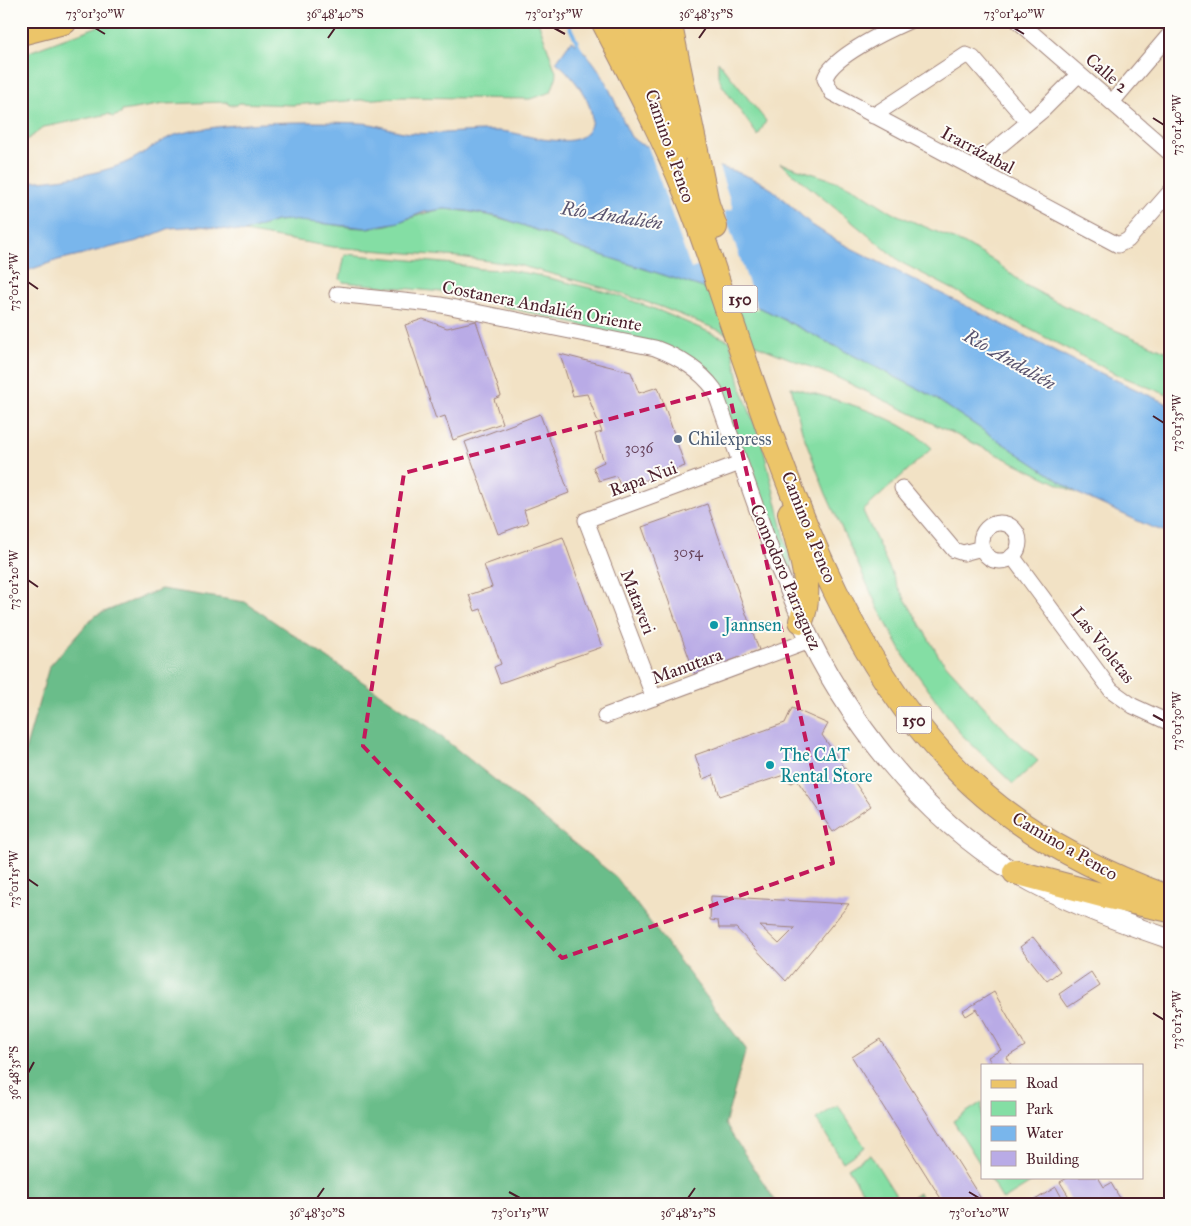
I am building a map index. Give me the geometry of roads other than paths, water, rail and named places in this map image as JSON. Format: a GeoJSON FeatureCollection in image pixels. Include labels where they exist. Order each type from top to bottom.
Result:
{"type":"FeatureCollection","features":[{"type":"Feature","properties":{"kind":"highway"},"geometry":{"type":"LineString","coordinates":[[21,26],[34,21]]}},
{"type":"Feature","properties":{"kind":"highway"},"geometry":{"type":"LineString","coordinates":[[21,32],[64,21]]}},
{"type":"Feature","properties":{"kind":"highway"},"geometry":{"type":"LineString","coordinates":[[603,21],[657,81]]}},
{"type":"Feature","properties":{"kind":"highway"},"geometry":{"type":"LineString","coordinates":[[657,81],[669,21]]}},
{"type":"Feature","properties":{"kind":"highway","name":"Camino a Penco"},"geometry":{"type":"LineString","coordinates":[[657,81],[686,192],[764,392],[788,438],[862,611],[892,664],[927,713],[968,758],[1013,799],[1037,816],[1096,851],[1170,882]]}},
{"type":"Feature","properties":{"kind":"highway","name":"Camino a Penco"},"geometry":{"type":"LineString","coordinates":[[657,81],[707,204],[764,392],[773,438],[822,562],[857,634],[896,697],[931,742],[985,796],[1031,830],[1103,870],[1170,898]]}},
{"type":"Feature","properties":{"kind":"highway"},"geometry":{"type":"LineString","coordinates":[[773,438],[807,587],[805,631]]}},
{"type":"Feature","properties":{"kind":"highway"},"geometry":{"type":"LineString","coordinates":[[1015,872],[1097,894],[1170,910]]}},
{"type":"Feature","properties":{"kind":"main road","name":"Camino a Penco"},"geometry":{"type":"LineString","coordinates":[[627,21],[657,81]]}},
{"type":"Feature","properties":{"kind":"main road","name":"Camino a Penco"},"geometry":{"type":"LineString","coordinates":[[644,21],[657,81]]}},
{"type":"Feature","properties":{"kind":"street","name":"Calle 2"},"geometry":{"type":"LineString","coordinates":[[1018,21],[1170,153]]}},
{"type":"Feature","properties":{"kind":"street","name":"Irarrázabal"},"geometry":{"type":"LineString","coordinates":[[903,22],[836,62],[828,70],[825,78],[832,93],[1115,244],[1121,245],[1128,240],[1170,192]]}},
{"type":"Feature","properties":{"kind":"street"},"geometry":{"type":"LineString","coordinates":[[1112,102],[1170,34]]}},
{"type":"Feature","properties":{"kind":"street"},"geometry":{"type":"LineString","coordinates":[[873,116],[966,55],[973,58],[1028,122]]}},
{"type":"Feature","properties":{"kind":"street"},"geometry":{"type":"LineString","coordinates":[[973,168],[1028,122],[1079,74]]}},
{"type":"Feature","properties":{"kind":"street","name":"Costanera Andalién Oriente"},"geometry":{"type":"LineString","coordinates":[[337,294],[441,305],[655,348],[683,360],[707,380],[718,400]]}},
{"type":"Feature","properties":{"kind":"street","name":"Comodoro Parraguez"},"geometry":{"type":"LineString","coordinates":[[718,400],[777,566],[805,631],[848,705],[894,767],[916,792],[959,832],[1015,872],[1100,914],[1170,939]]}},
{"type":"Feature","properties":{"kind":"street","name":"Rapa Nui"},"geometry":{"type":"LineString","coordinates":[[586,520],[740,463]]}},
{"type":"Feature","properties":{"kind":"street"},"geometry":{"type":"LineString","coordinates":[[902,488],[954,550],[963,553],[982,548]]}},
{"type":"Feature","properties":{"kind":"street","name":"Mataveri"},"geometry":{"type":"LineString","coordinates":[[586,520],[654,698]]}},
{"type":"Feature","properties":{"kind":"street"},"geometry":{"type":"LineString","coordinates":[[999,523],[1007,525],[1017,533],[1019,541],[1006,559],[990,558],[982,548],[981,541],[986,529],[999,523]]}},
{"type":"Feature","properties":{"kind":"street","name":"Las Violetas"},"geometry":{"type":"LineString","coordinates":[[1006,559],[1041,595],[1111,690],[1133,706],[1170,723]]}},
{"type":"Feature","properties":{"kind":"street","name":"Manutara"},"geometry":{"type":"LineString","coordinates":[[605,716],[654,698],[805,631]]}},
{"type":"Feature","properties":{"kind":"water","name":"Río Andalién"},"geometry":{"type":"Polygon","coordinates":[[[571,41],[583,50],[600,72],[631,137],[640,144],[734,171],[757,180],[773,190],[812,225],[837,241],[1079,363],[1170,405],[1170,533],[1151,527],[1079,494],[930,395],[767,311],[732,297],[570,245],[553,236],[499,217],[444,209],[424,212],[399,222],[366,228],[289,220],[276,221],[244,232],[201,226],[170,228],[138,241],[58,260],[21,273],[21,182],[74,177],[101,171],[125,163],[174,135],[182,133],[248,124],[317,122],[366,123],[412,133],[499,131],[555,140],[577,139],[584,135],[590,127],[592,117],[585,96],[578,85],[556,62],[571,41]]]}},
{"type":"Feature","properties":{"kind":"waterway"},"geometry":{"type":"LineString","coordinates":[[567,21],[581,51]]}},
{"type":"Feature","properties":{"kind":"place","name":"Chilexpress"},"geometry":{"type":"Point","coordinates":[678,439]}},
{"type":"Feature","properties":{"kind":"place","name":"Jannsen"},"geometry":{"type":"Point","coordinates":[714,625]}},
{"type":"Feature","properties":{"kind":"place","name":"The CAT Rental Store"},"geometry":{"type":"Point","coordinates":[770,765]}}]}
